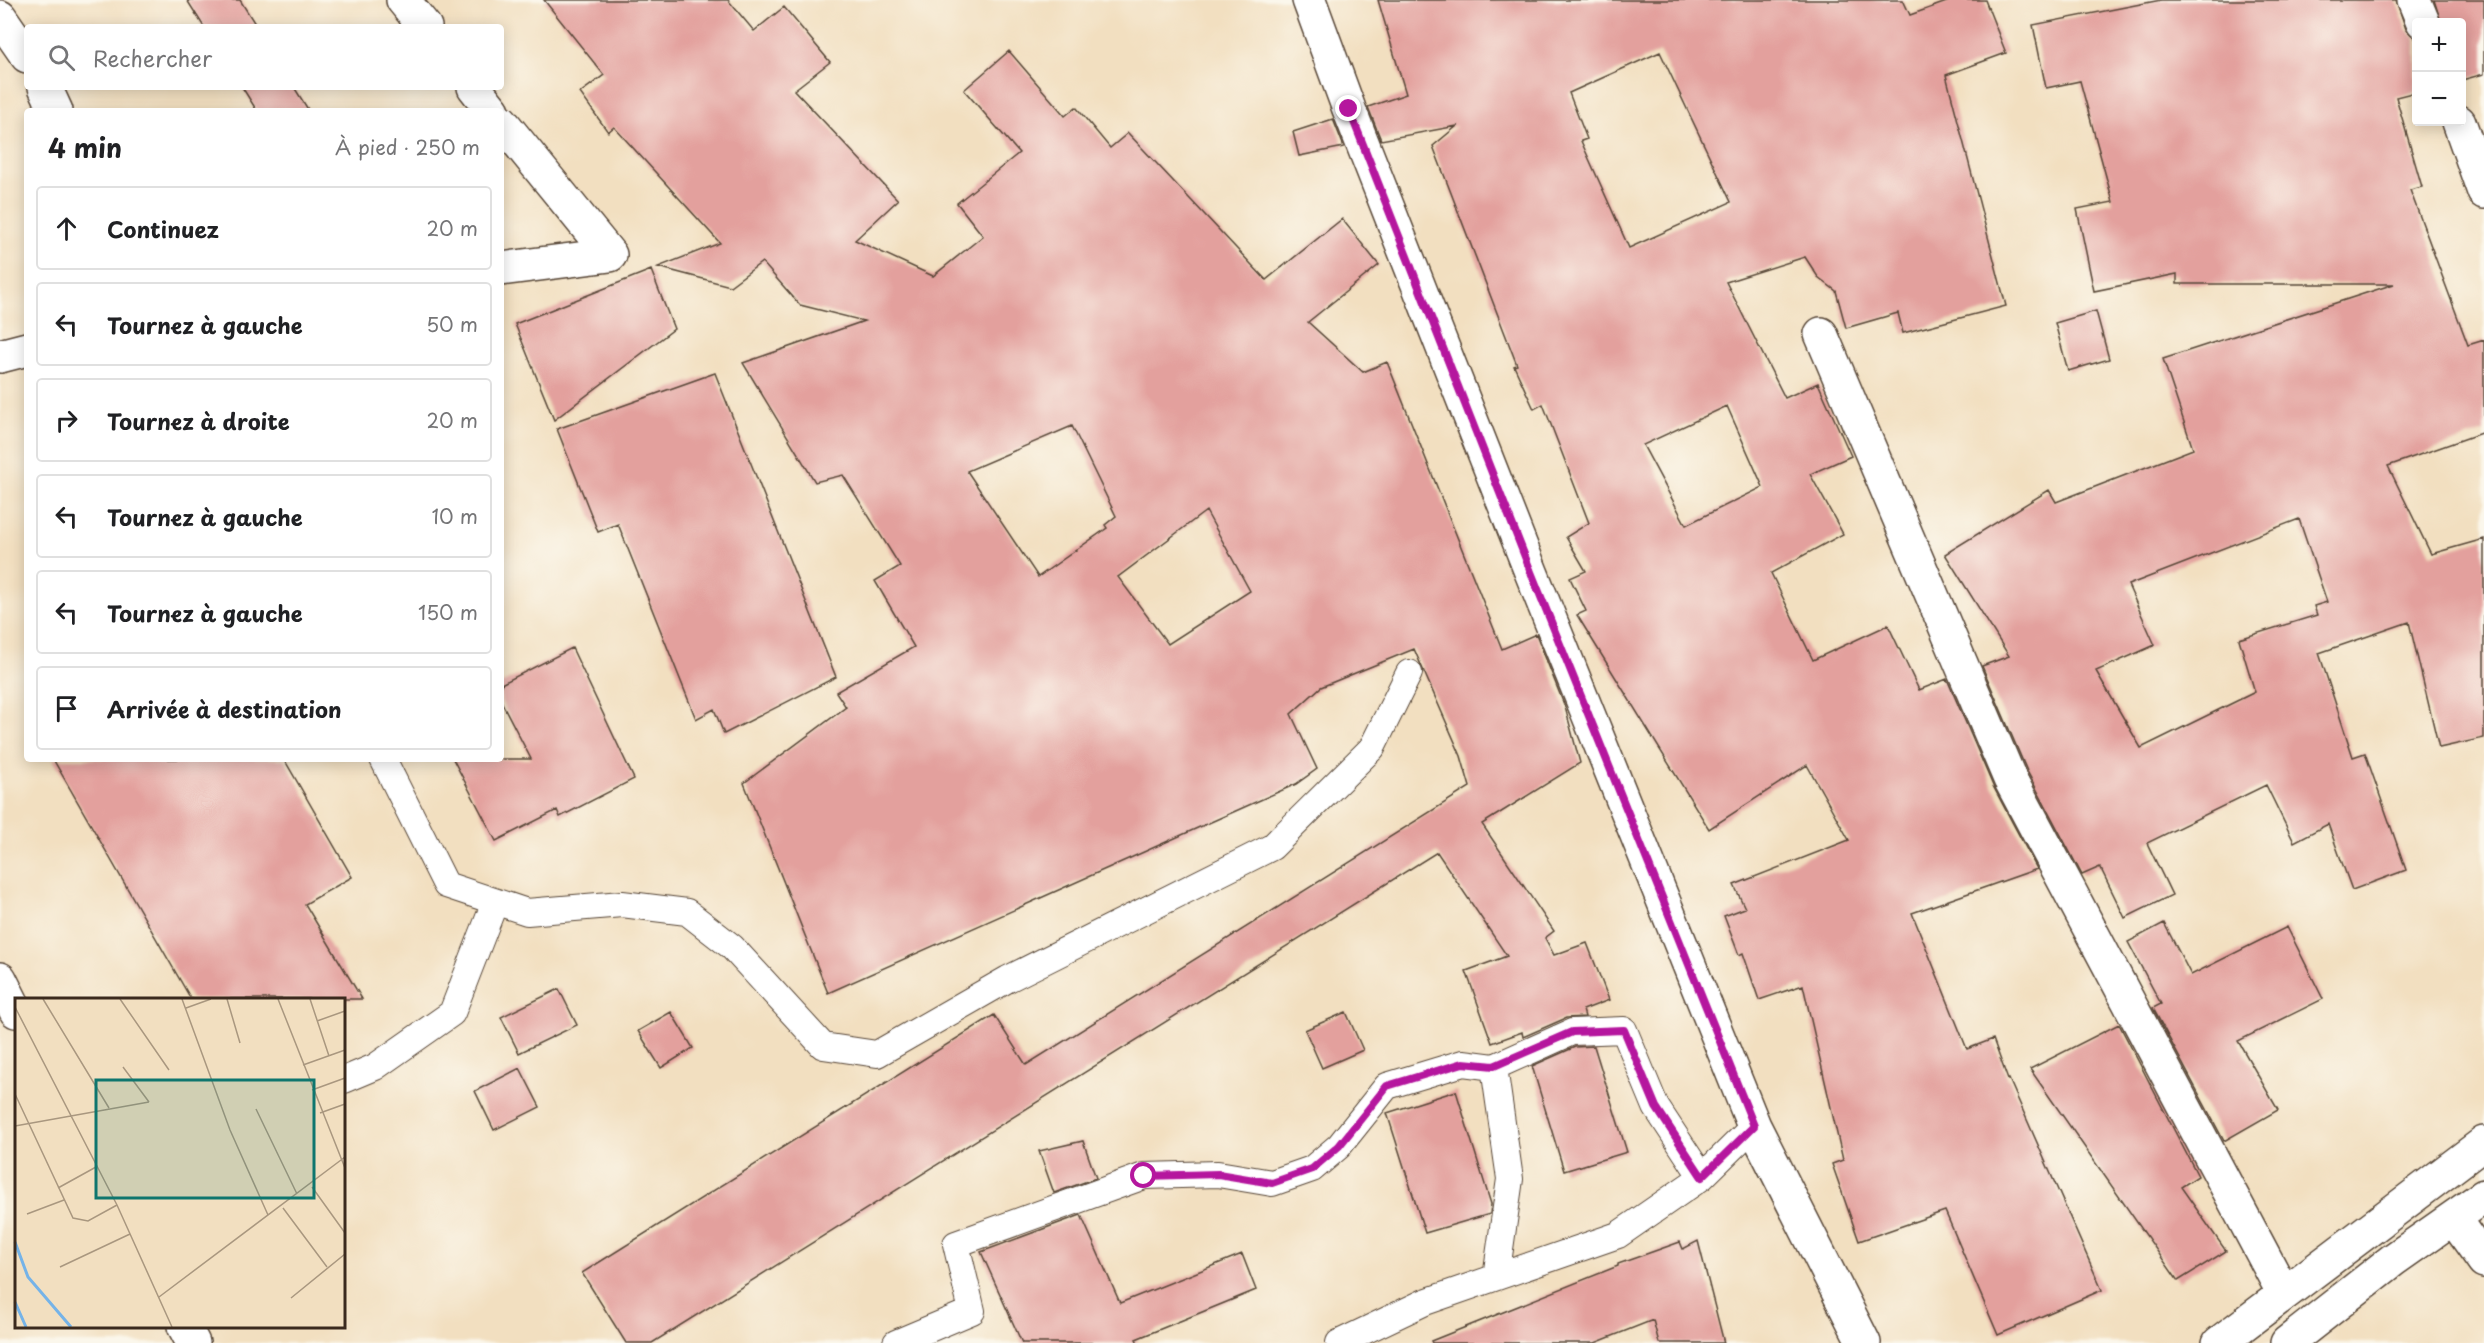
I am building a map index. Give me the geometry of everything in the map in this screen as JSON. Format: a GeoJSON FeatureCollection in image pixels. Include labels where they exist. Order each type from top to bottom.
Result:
{"type":"FeatureCollection","features":[{"type":"Feature","properties":{"kind":"street"},"geometry":{"type":"LineString","coordinates":[[403,0],[423,24]]}},
{"type":"Feature","properties":{"kind":"street"},"geometry":{"type":"LineString","coordinates":[[1309,0],[1349,109],[1531,572],[1754,1126],[1864,1343]]}},
{"type":"Feature","properties":{"kind":"street"},"geometry":{"type":"LineString","coordinates":[[2414,0],[2421,18]]}},
{"type":"Feature","properties":{"kind":"street"},"geometry":{"type":"LineString","coordinates":[[0,17],[24,52]]}},
{"type":"Feature","properties":{"kind":"street"},"geometry":{"type":"LineString","coordinates":[[46,90],[55,108]]}},
{"type":"Feature","properties":{"kind":"street"},"geometry":{"type":"LineString","coordinates":[[476,90],[491,108]]}},
{"type":"Feature","properties":{"kind":"street"},"geometry":{"type":"LineString","coordinates":[[2466,120],[2484,113]]}},
{"type":"Feature","properties":{"kind":"street"},"geometry":{"type":"LineString","coordinates":[[504,125],[610,255],[504,269]]}},
{"type":"Feature","properties":{"kind":"street"},"geometry":{"type":"LineString","coordinates":[[2461,126],[2484,192]]}},
{"type":"Feature","properties":{"kind":"street"},"geometry":{"type":"LineString","coordinates":[[1821,334],[2010,779],[2284,1294]]}},
{"type":"Feature","properties":{"kind":"street"},"geometry":{"type":"LineString","coordinates":[[0,356],[24,350]]}},
{"type":"Feature","properties":{"kind":"street"},"geometry":{"type":"LineString","coordinates":[[2218,1343],[2484,1143]]}},
{"type":"Feature","properties":{"kind":"street"},"geometry":{"type":"LineString","coordinates":[[2287,1343],[2393,1260],[2484,1196]]}},
{"type":"Feature","properties":{"kind":"street"},"geometry":{"type":"LineString","coordinates":[[2454,1219],[2484,1261]]}},
{"type":"Feature","properties":{"kind":"street"},"geometry":{"type":"LineString","coordinates":[[2371,1228],[2393,1260]]}},
{"type":"Feature","properties":{"kind":"street"},"geometry":{"type":"LineString","coordinates":[[185,1328],[193,1343]]}},
{"type":"Feature","properties":{"kind":"lane"},"geometry":{"type":"LineString","coordinates":[[385,762],[447,885],[527,912],[622,904],[687,912],[732,947],[823,1046],[877,1054],[1008,980],[1272,847],[1372,748],[1409,673]]}},
{"type":"Feature","properties":{"kind":"lane"},"geometry":{"type":"LineString","coordinates":[[345,1080],[375,1066],[452,1013],[495,902]]}},
{"type":"Feature","properties":{"kind":"lane"},"geometry":{"type":"LineString","coordinates":[[896,1343],[972,1311],[956,1244],[1144,1176],[1218,1174],[1272,1183],[1312,1169],[1330,1154],[1387,1086],[1463,1063],[1494,1066],[1572,1032],[1624,1030],[1656,1107],[1702,1177]]}},
{"type":"Feature","properties":{"kind":"lane"},"geometry":{"type":"LineString","coordinates":[[1494,1066],[1510,1179],[1496,1277]]}},
{"type":"Feature","properties":{"kind":"lane"},"geometry":{"type":"LineString","coordinates":[[1339,1343],[1425,1302],[1618,1235],[1702,1177],[1754,1126]]}},
{"type":"Feature","properties":{"kind":"building"},"geometry":{"type":"Polygon","coordinates":[[[187,0],[240,0],[255,24],[202,24],[187,0]]]}},
{"type":"Feature","properties":{"kind":"building"},"geometry":{"type":"Polygon","coordinates":[[[544,0],[728,0],[754,31],[784,7],[830,62],[794,90],[898,200],[855,240],[933,276],[983,236],[957,203],[1019,153],[964,90],[1009,51],[1065,116],[1076,107],[1110,148],[1128,133],[1266,280],[1342,219],[1379,265],[1308,322],[1363,372],[1387,362],[1502,649],[1536,634],[1565,707],[1580,763],[1482,824],[1554,931],[1545,938],[1554,955],[1587,943],[1609,1000],[1583,1010],[1585,1017],[1566,1018],[1523,1037],[1522,1032],[1492,1043],[1466,971],[1507,956],[1437,852],[652,1343],[626,1343],[582,1273],[994,1015],[1026,1065],[1470,787],[1461,756],[1414,649],[1321,687],[1291,714],[1317,769],[1296,784],[828,993],[744,783],[846,707],[836,692],[914,647],[875,581],[900,566],[843,475],[815,482],[743,363],[864,321],[800,305],[762,262],[730,286],[658,267],[720,243],[614,127],[608,132],[580,93],[604,75],[544,0]],[[1072,426],[967,471],[1038,577],[1107,528],[1105,525],[1116,516],[1072,426]],[[1206,511],[1118,577],[1168,644],[1250,591],[1206,511]]]}},
{"type":"Feature","properties":{"kind":"building"},"geometry":{"type":"Polygon","coordinates":[[[1378,0],[1903,0],[1910,15],[1952,0],[1985,0],[2006,53],[1946,75],[2006,306],[1903,333],[1898,313],[1846,328],[1836,291],[1818,277],[1805,257],[1726,282],[1785,398],[1818,383],[1851,456],[1810,474],[1843,534],[1771,573],[1813,660],[1888,625],[1919,690],[1947,679],[1993,786],[2037,869],[1912,913],[1967,1049],[1993,1039],[2008,1080],[2102,1290],[1998,1335],[1945,1211],[1859,1241],[1832,1164],[1843,1160],[1803,985],[1759,1000],[1743,953],[1739,955],[1724,916],[1745,908],[1734,885],[1849,840],[1807,765],[1709,829],[1577,615],[1586,611],[1570,578],[1586,571],[1566,537],[1589,523],[1543,404],[1534,409],[1514,366],[1517,365],[1433,146],[1457,126],[1381,140],[1368,107],[1406,94],[1378,0]],[[1660,52],[1569,93],[1587,139],[1581,141],[1629,248],[1731,202],[1660,52]],[[1727,406],[1643,445],[1686,525],[1763,487],[1727,406]]]}},
{"type":"Feature","properties":{"kind":"building"},"geometry":{"type":"Polygon","coordinates":[[[2161,0],[2396,0],[2406,29],[2412,35],[2412,93],[2396,97],[2422,187],[2410,190],[2468,345],[2484,340],[2484,432],[2388,466],[2431,554],[2484,539],[2484,738],[2439,748],[2409,622],[2319,653],[2353,757],[2365,753],[2406,870],[2352,890],[2328,824],[2294,842],[2266,785],[2147,843],[2172,895],[2125,918],[2100,867],[2082,875],[2027,771],[1982,666],[2009,656],[1945,554],[2049,490],[2056,502],[2193,449],[2163,359],[2394,284],[2177,284],[2177,274],[2094,291],[2077,209],[2113,202],[2080,81],[2046,88],[2033,25],[2161,0]],[[2299,519],[2128,585],[2155,645],[2096,671],[2141,748],[2255,692],[2239,639],[2317,615],[2314,606],[2327,602],[2299,519]]]}},
{"type":"Feature","properties":{"kind":"building"},"geometry":{"type":"Polygon","coordinates":[[[2434,0],[2484,0],[2484,74],[2466,79],[2466,18],[2440,18],[2434,0]]]}},
{"type":"Feature","properties":{"kind":"building"},"geometry":{"type":"Polygon","coordinates":[[[244,90],[296,90],[307,108],[255,108],[244,90]]]}},
{"type":"Feature","properties":{"kind":"building"},"geometry":{"type":"Polygon","coordinates":[[[1333,119],[1344,147],[1299,156],[1293,132],[1333,119]]]}},
{"type":"Feature","properties":{"kind":"building"},"geometry":{"type":"Polygon","coordinates":[[[651,270],[674,329],[554,420],[515,324],[651,270]]]}},
{"type":"Feature","properties":{"kind":"building"},"geometry":{"type":"Polygon","coordinates":[[[2096,311],[2109,359],[2068,371],[2055,323],[2096,311]]]}},
{"type":"Feature","properties":{"kind":"building"},"geometry":{"type":"Polygon","coordinates":[[[715,373],[836,677],[724,734],[714,709],[696,719],[618,524],[598,532],[557,429],[715,373]]]}},
{"type":"Feature","properties":{"kind":"building"},"geometry":{"type":"Polygon","coordinates":[[[572,648],[634,779],[560,817],[557,810],[496,841],[455,762],[504,762],[504,759],[531,759],[504,707],[504,682],[572,648]]]}},
{"type":"Feature","properties":{"kind":"building"},"geometry":{"type":"Polygon","coordinates":[[[55,762],[286,762],[352,877],[305,904],[362,999],[190,998],[55,762]]]}},
{"type":"Feature","properties":{"kind":"building"},"geometry":{"type":"Polygon","coordinates":[[[2164,923],[2191,975],[2287,927],[2323,999],[2238,1041],[2278,1110],[2224,1141],[2153,1008],[2161,1004],[2128,942],[2164,923]]]}},
{"type":"Feature","properties":{"kind":"building"},"geometry":{"type":"Polygon","coordinates":[[[559,989],[577,1025],[519,1053],[501,1017],[559,989]]]}},
{"type":"Feature","properties":{"kind":"building"},"geometry":{"type":"Polygon","coordinates":[[[671,1012],[693,1048],[661,1068],[638,1031],[671,1012]]]}},
{"type":"Feature","properties":{"kind":"building"},"geometry":{"type":"Polygon","coordinates":[[[1346,1012],[1363,1050],[1322,1068],[1305,1030],[1346,1012]]]}},
{"type":"Feature","properties":{"kind":"building"},"geometry":{"type":"Polygon","coordinates":[[[2119,1024],[2198,1176],[2181,1187],[2226,1251],[2178,1281],[2030,1069],[2119,1024]]]}},
{"type":"Feature","properties":{"kind":"building"},"geometry":{"type":"Polygon","coordinates":[[[1594,1046],[1627,1152],[1564,1171],[1532,1066],[1575,1047],[1594,1046]]]}},
{"type":"Feature","properties":{"kind":"building"},"geometry":{"type":"Polygon","coordinates":[[[520,1068],[540,1107],[494,1130],[475,1091],[520,1068]]]}},
{"type":"Feature","properties":{"kind":"building"},"geometry":{"type":"Polygon","coordinates":[[[1456,1091],[1491,1204],[1490,1214],[1425,1233],[1387,1113],[1456,1091]]]}},
{"type":"Feature","properties":{"kind":"building"},"geometry":{"type":"Polygon","coordinates":[[[1083,1141],[1096,1178],[1054,1193],[1039,1151],[1083,1141]]]}},
{"type":"Feature","properties":{"kind":"building"},"geometry":{"type":"Polygon","coordinates":[[[1081,1215],[1120,1303],[1242,1254],[1256,1290],[1136,1339],[1138,1343],[1022,1343],[981,1252],[1081,1215]]]}},
{"type":"Feature","properties":{"kind":"building"},"geometry":{"type":"Polygon","coordinates":[[[1698,1241],[1724,1343],[1659,1343],[1653,1320],[1595,1343],[1432,1343],[1431,1341],[1618,1266],[1618,1264],[1680,1242],[1683,1249],[1698,1241]]]}},
{"type":"Feature","properties":{"kind":"route"},"geometry":{"type":"LineString","coordinates":[[1144,1176],[1218,1174],[1272,1183],[1312,1169],[1339,1146],[1387,1086],[1463,1063],[1494,1066],[1572,1032],[1624,1030],[1656,1107],[1702,1177],[1754,1126],[1531,572],[1349,109]]}}]}
